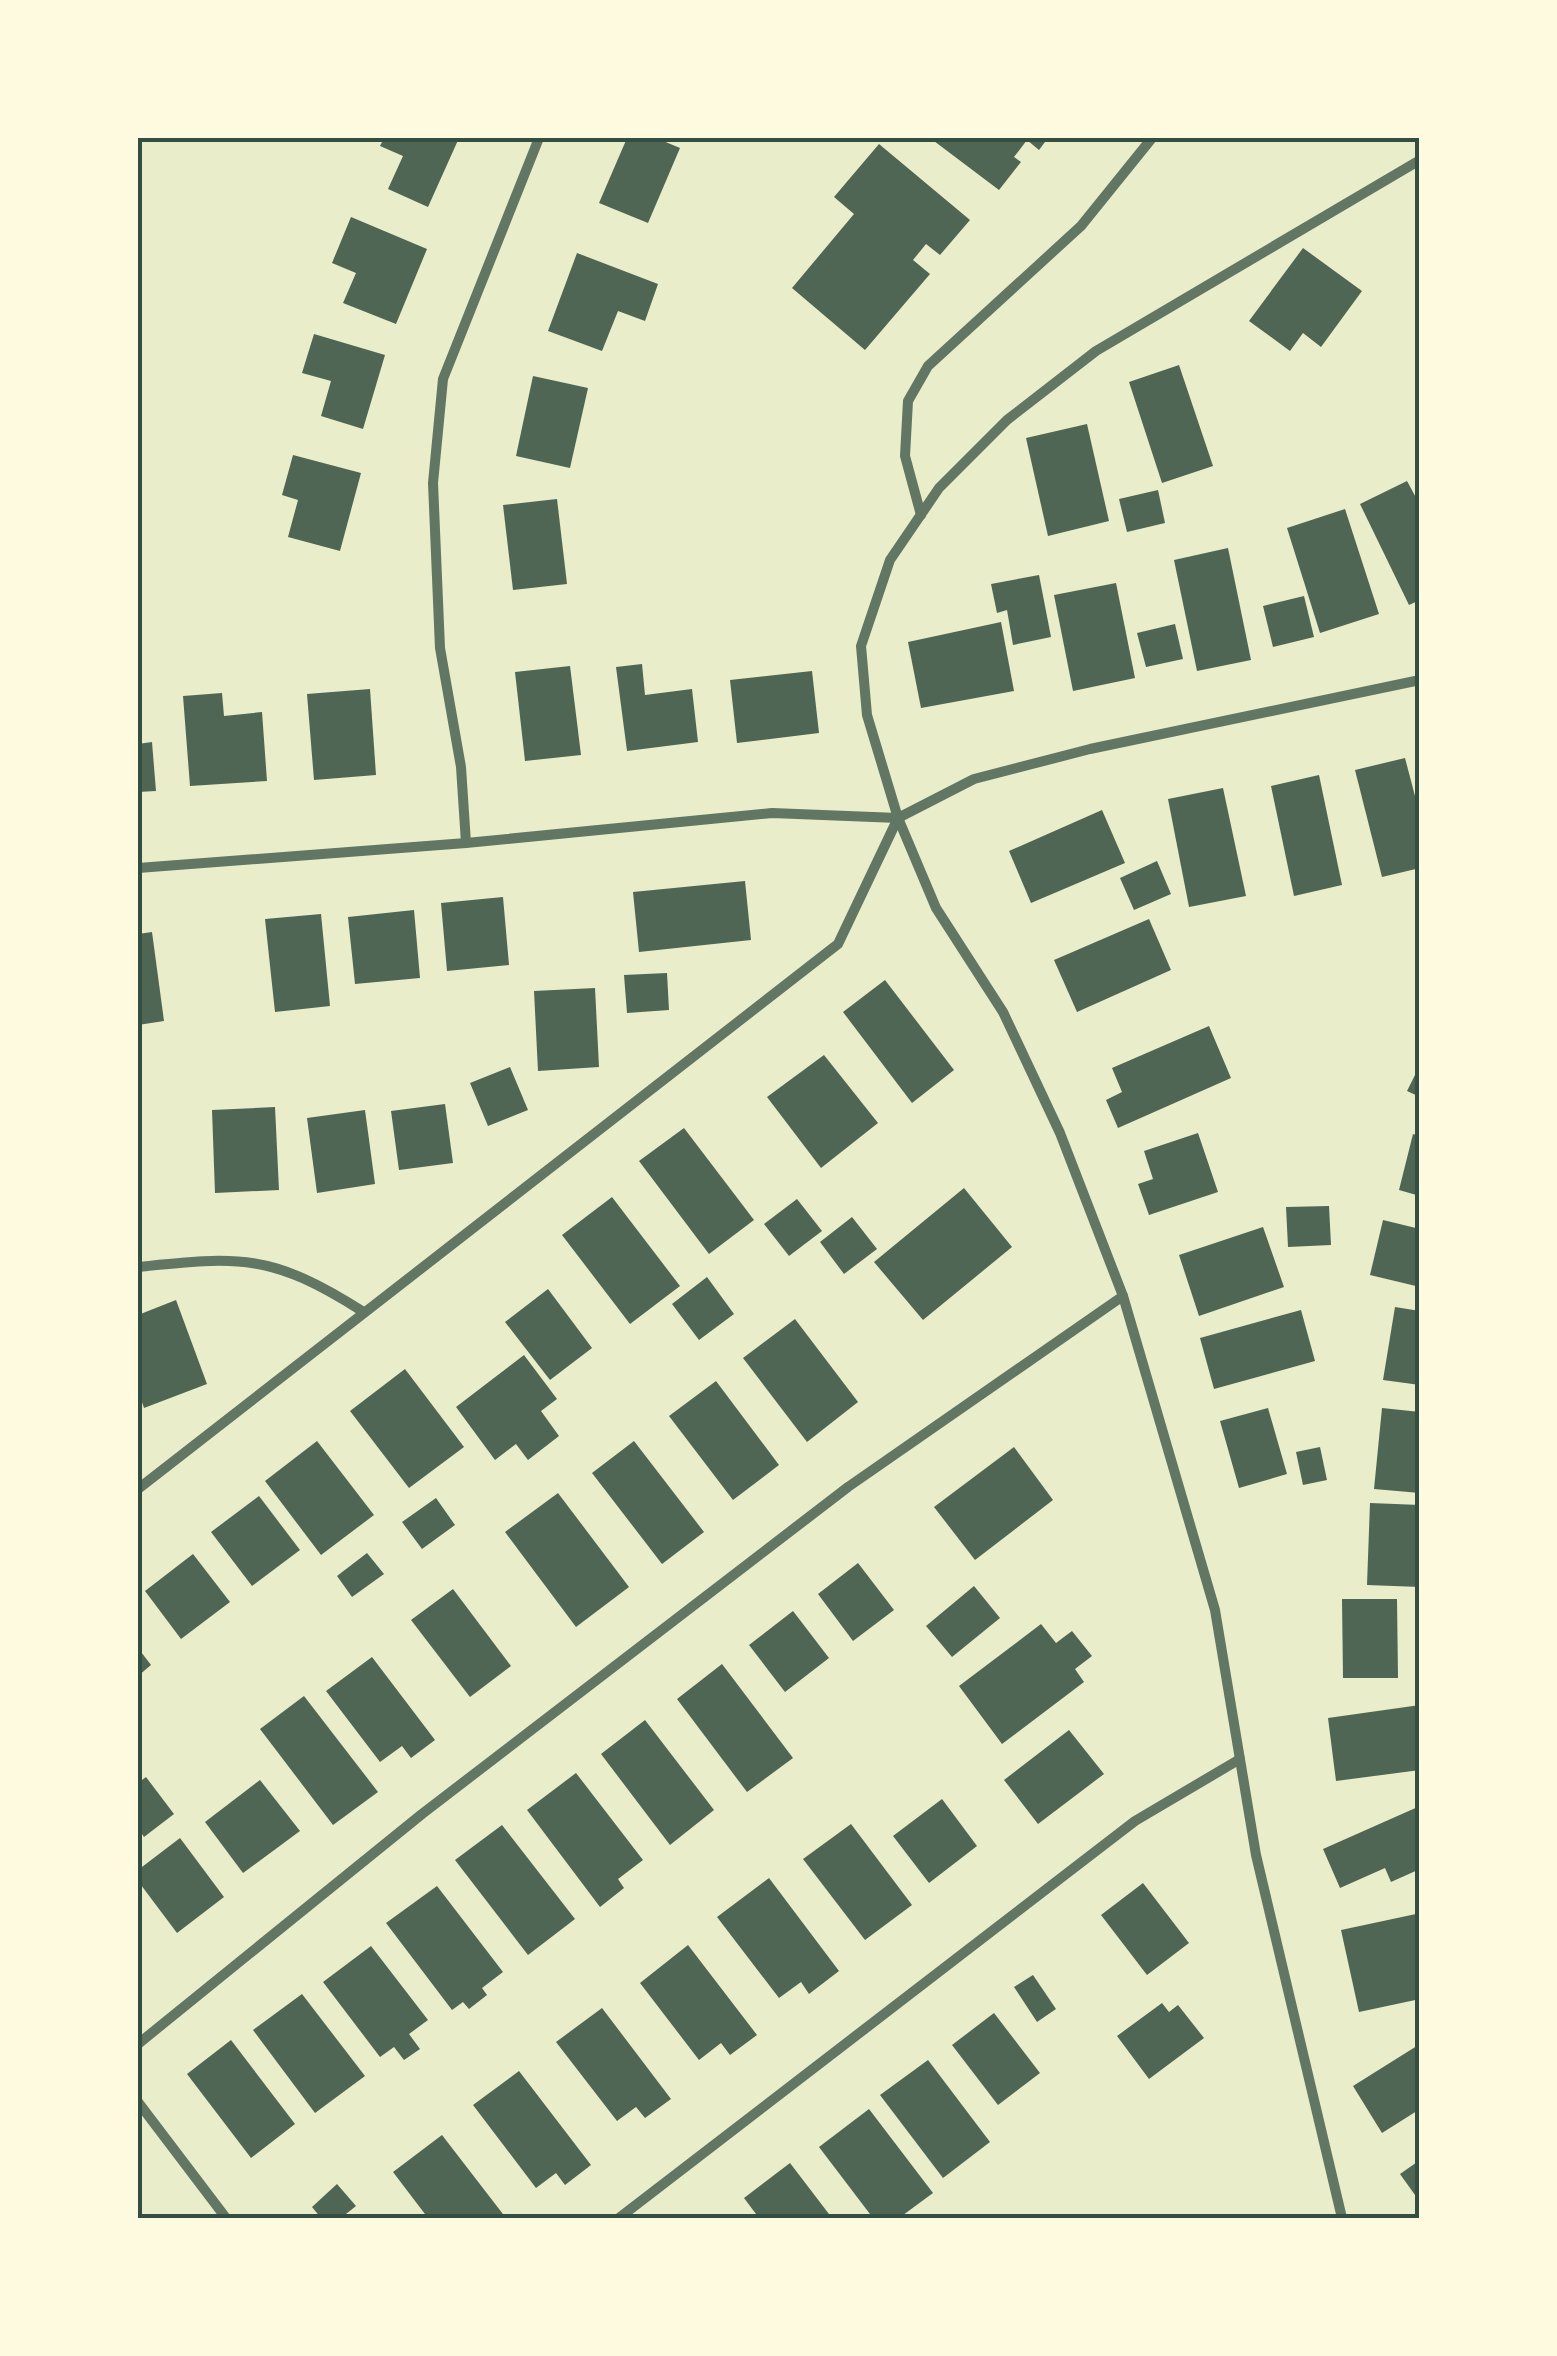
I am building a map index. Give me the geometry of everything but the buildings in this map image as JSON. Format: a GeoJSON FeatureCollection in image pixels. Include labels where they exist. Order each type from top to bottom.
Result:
{"type":"FeatureCollection","features":[{"type":"Feature","properties":{"kind":"street"},"geometry":{"type":"LineString","coordinates":[[466,844],[461,767],[440,648],[433,483],[443,379],[539,138]]}},
{"type":"Feature","properties":{"kind":"street"},"geometry":{"type":"LineString","coordinates":[[921,515],[905,456],[908,401],[928,366],[1081,226],[1152,138]]}},
{"type":"Feature","properties":{"kind":"street"},"geometry":{"type":"LineString","coordinates":[[1342,2218],[1256,1855],[1215,1610],[1123,1296],[1060,1134],[1011,1030],[936,908],[898,818],[867,716],[861,646],[890,560],[939,488],[1008,420],[1096,351],[1420,160]]}},
{"type":"Feature","properties":{"kind":"street"},"geometry":{"type":"LineString","coordinates":[[138,868],[466,844],[772,813],[898,818],[993,774],[1090,749],[1420,680]]}},
{"type":"Feature","properties":{"kind":"street"},"geometry":{"type":"LineString","coordinates":[[138,1489],[838,944],[898,818]]}},
{"type":"Feature","properties":{"kind":"street"},"geometry":{"type":"LineString","coordinates":[[138,1266],[230,1258],[305,1276],[362,1312]]}},
{"type":"Feature","properties":{"kind":"street"},"geometry":{"type":"LineString","coordinates":[[138,2044],[422,1814],[848,1487],[1123,1296]]}},
{"type":"Feature","properties":{"kind":"street"},"geometry":{"type":"LineString","coordinates":[[619,2218],[1135,1821],[1240,1759]]}},
{"type":"Feature","properties":{"kind":"street"},"geometry":{"type":"LineString","coordinates":[[138,2102],[226,2218]]}}]}
